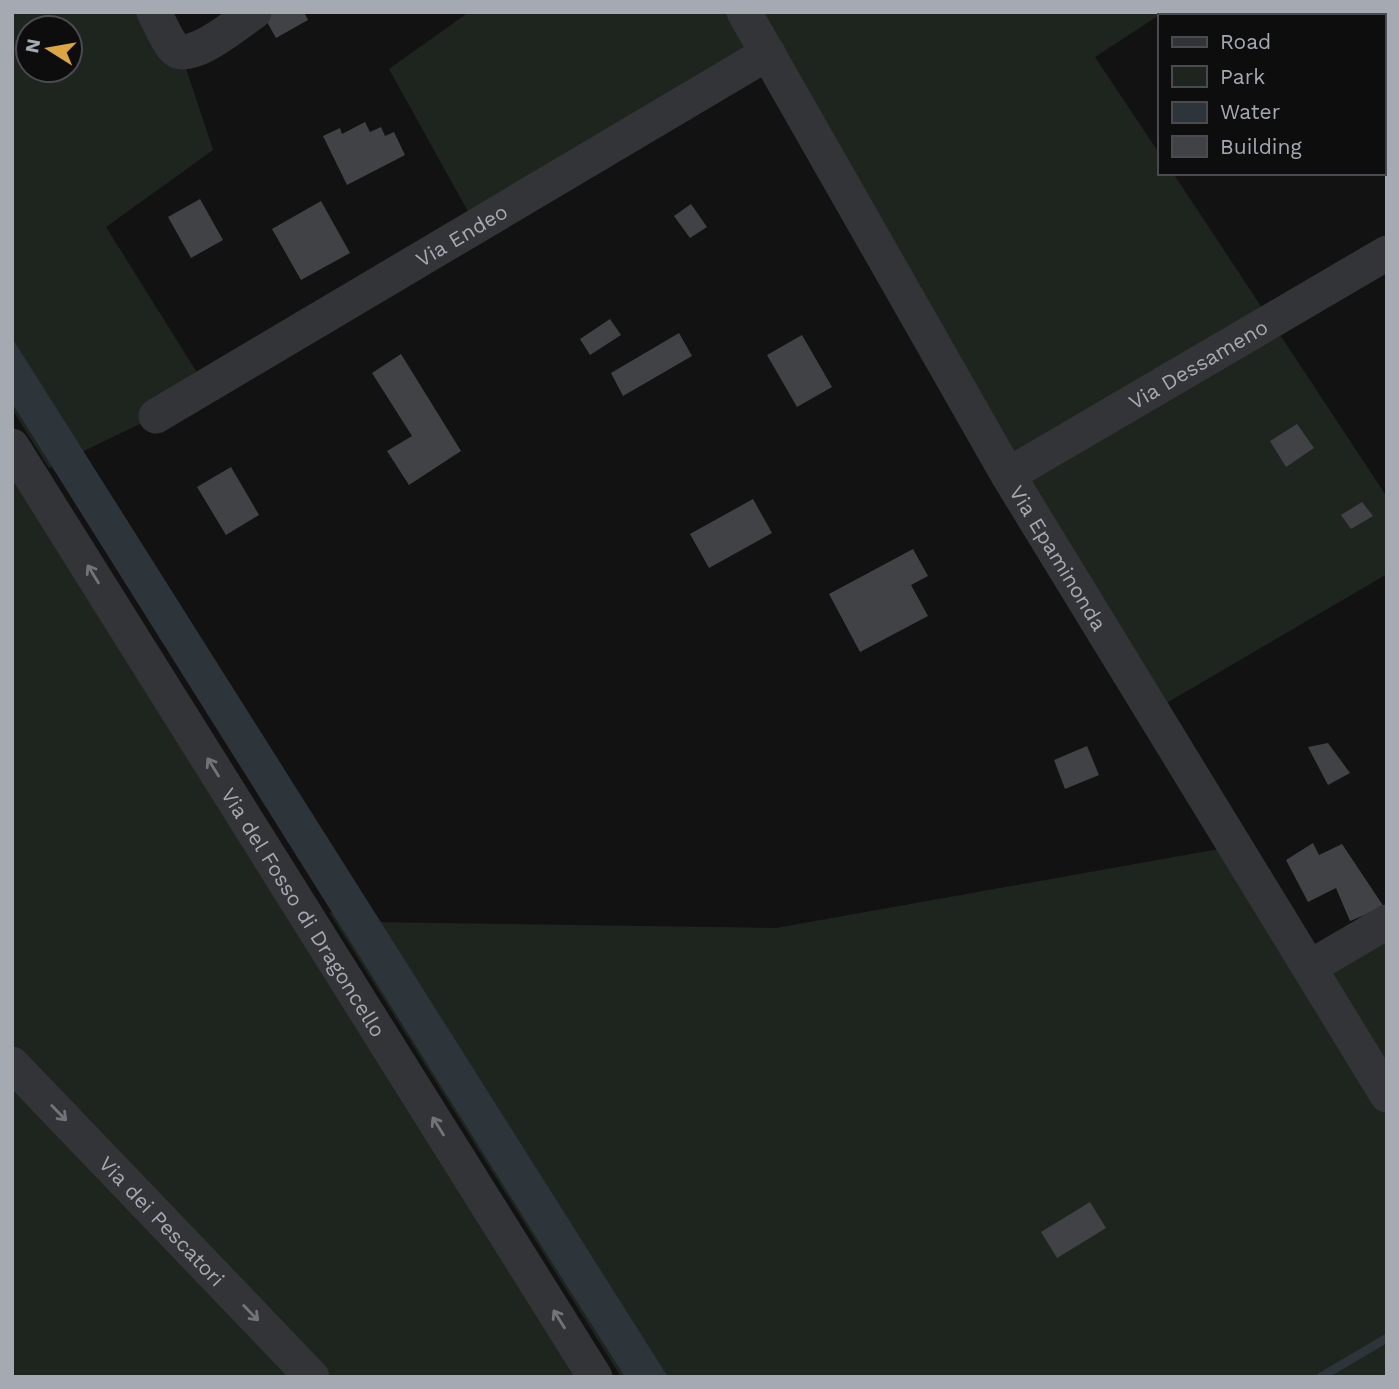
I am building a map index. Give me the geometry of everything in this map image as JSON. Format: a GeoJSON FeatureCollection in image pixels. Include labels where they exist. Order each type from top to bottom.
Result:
{"type":"FeatureCollection","features":[{"type":"Feature","properties":{"kind":"street"},"geometry":{"type":"LineString","coordinates":[[154,12],[173,49],[181,53],[204,46],[254,12]]}},
{"type":"Feature","properties":{"kind":"street","name":"Via Epaminonda"},"geometry":{"type":"LineString","coordinates":[[744,12],[1008,475],[1387,1095]]}},
{"type":"Feature","properties":{"kind":"street","name":"Via Endeo"},"geometry":{"type":"LineString","coordinates":[[156,416],[768,53]]}},
{"type":"Feature","properties":{"kind":"street","name":"Via Dessameno"},"geometry":{"type":"LineString","coordinates":[[1008,475],[1387,253]]}},
{"type":"Feature","properties":{"kind":"street","name":"Via del Fosso di Dragoncello"},"geometry":{"type":"LineString","coordinates":[[12,446],[595,1377]]}},
{"type":"Feature","properties":{"kind":"street"},"geometry":{"type":"LineString","coordinates":[[1310,967],[1387,922]]}},
{"type":"Feature","properties":{"kind":"street","name":"Via dei Pescatori"},"geometry":{"type":"LineString","coordinates":[[12,1064],[312,1377]]}},
{"type":"Feature","properties":{"kind":"green space"},"geometry":{"type":"Polygon","coordinates":[[[12,12],[159,12],[181,53],[213,150],[106,227],[206,387],[156,416],[49,468],[12,409],[12,12]]]}},
{"type":"Feature","properties":{"kind":"green space"},"geometry":{"type":"Polygon","coordinates":[[[469,12],[1164,12],[1095,57],[1158,152],[1158,175],[1174,175],[1387,497],[1387,574],[1153,711],[768,53],[476,226],[389,69],[469,12]]]}},
{"type":"Feature","properties":{"kind":"green space"},"geometry":{"type":"Polygon","coordinates":[[[12,449],[595,1377],[12,1377],[12,449]]]}},
{"type":"Feature","properties":{"kind":"green space"},"geometry":{"type":"Polygon","coordinates":[[[1236,846],[1310,967],[1387,922],[1387,1377],[621,1377],[329,912],[365,922],[776,928],[1236,846]]]}},
{"type":"Feature","properties":{"kind":"water"},"geometry":{"type":"Polygon","coordinates":[[[12,338],[668,1377],[625,1377],[541,1245],[12,403],[12,338]]]}},
{"type":"Feature","properties":{"kind":"building"},"geometry":{"type":"Polygon","coordinates":[[[268,12],[304,12],[308,20],[276,38],[263,15],[268,12]]]}},
{"type":"Feature","properties":{"kind":"building"},"geometry":{"type":"Polygon","coordinates":[[[365,122],[370,132],[381,127],[385,136],[394,132],[405,155],[347,185],[323,136],[340,128],[342,134],[365,122]]]}},
{"type":"Feature","properties":{"kind":"building"},"geometry":{"type":"Polygon","coordinates":[[[200,199],[223,240],[191,258],[168,217],[200,199]]]}},
{"type":"Feature","properties":{"kind":"building"},"geometry":{"type":"Polygon","coordinates":[[[321,201],[350,253],[301,280],[272,229],[321,201]]]}},
{"type":"Feature","properties":{"kind":"building"},"geometry":{"type":"Polygon","coordinates":[[[691,204],[707,227],[690,238],[674,216],[691,204]]]}},
{"type":"Feature","properties":{"kind":"building"},"geometry":{"type":"Polygon","coordinates":[[[610,319],[621,335],[590,355],[580,339],[610,319]]]}},
{"type":"Feature","properties":{"kind":"building"},"geometry":{"type":"Polygon","coordinates":[[[679,333],[692,356],[623,396],[611,373],[679,333]]]}},
{"type":"Feature","properties":{"kind":"building"},"geometry":{"type":"Polygon","coordinates":[[[802,335],[832,387],[797,407],[767,355],[802,335]]]}},
{"type":"Feature","properties":{"kind":"building"},"geometry":{"type":"Polygon","coordinates":[[[401,354],[461,451],[409,485],[387,451],[412,436],[372,373],[401,354]]]}},
{"type":"Feature","properties":{"kind":"building"},"geometry":{"type":"Polygon","coordinates":[[[1297,424],[1314,448],[1286,467],[1270,441],[1297,424]]]}},
{"type":"Feature","properties":{"kind":"building"},"geometry":{"type":"Polygon","coordinates":[[[231,467],[259,515],[226,535],[197,487],[231,467]]]}},
{"type":"Feature","properties":{"kind":"building"},"geometry":{"type":"Polygon","coordinates":[[[753,499],[772,533],[709,568],[690,534],[753,499]]]}},
{"type":"Feature","properties":{"kind":"building"},"geometry":{"type":"Polygon","coordinates":[[[1362,502],[1373,516],[1351,529],[1341,515],[1362,502]]]}},
{"type":"Feature","properties":{"kind":"building"},"geometry":{"type":"Polygon","coordinates":[[[913,549],[928,576],[911,585],[928,616],[860,652],[829,594],[913,549]]]}},
{"type":"Feature","properties":{"kind":"building"},"geometry":{"type":"Polygon","coordinates":[[[1328,743],[1350,773],[1328,785],[1308,747],[1328,743]]]}},
{"type":"Feature","properties":{"kind":"building"},"geometry":{"type":"Polygon","coordinates":[[[1087,746],[1099,775],[1065,789],[1054,760],[1087,746]]]}},
{"type":"Feature","properties":{"kind":"building"},"geometry":{"type":"Polygon","coordinates":[[[1313,843],[1319,855],[1342,844],[1384,907],[1350,921],[1336,888],[1308,902],[1286,860],[1313,843]]]}},
{"type":"Feature","properties":{"kind":"building"},"geometry":{"type":"Polygon","coordinates":[[[1090,1202],[1106,1228],[1057,1258],[1041,1232],[1090,1202]]]}},
{"type":"Feature","properties":{"kind":"waterway"},"geometry":{"type":"LineString","coordinates":[[1321,1377],[1387,1338]]}}]}
